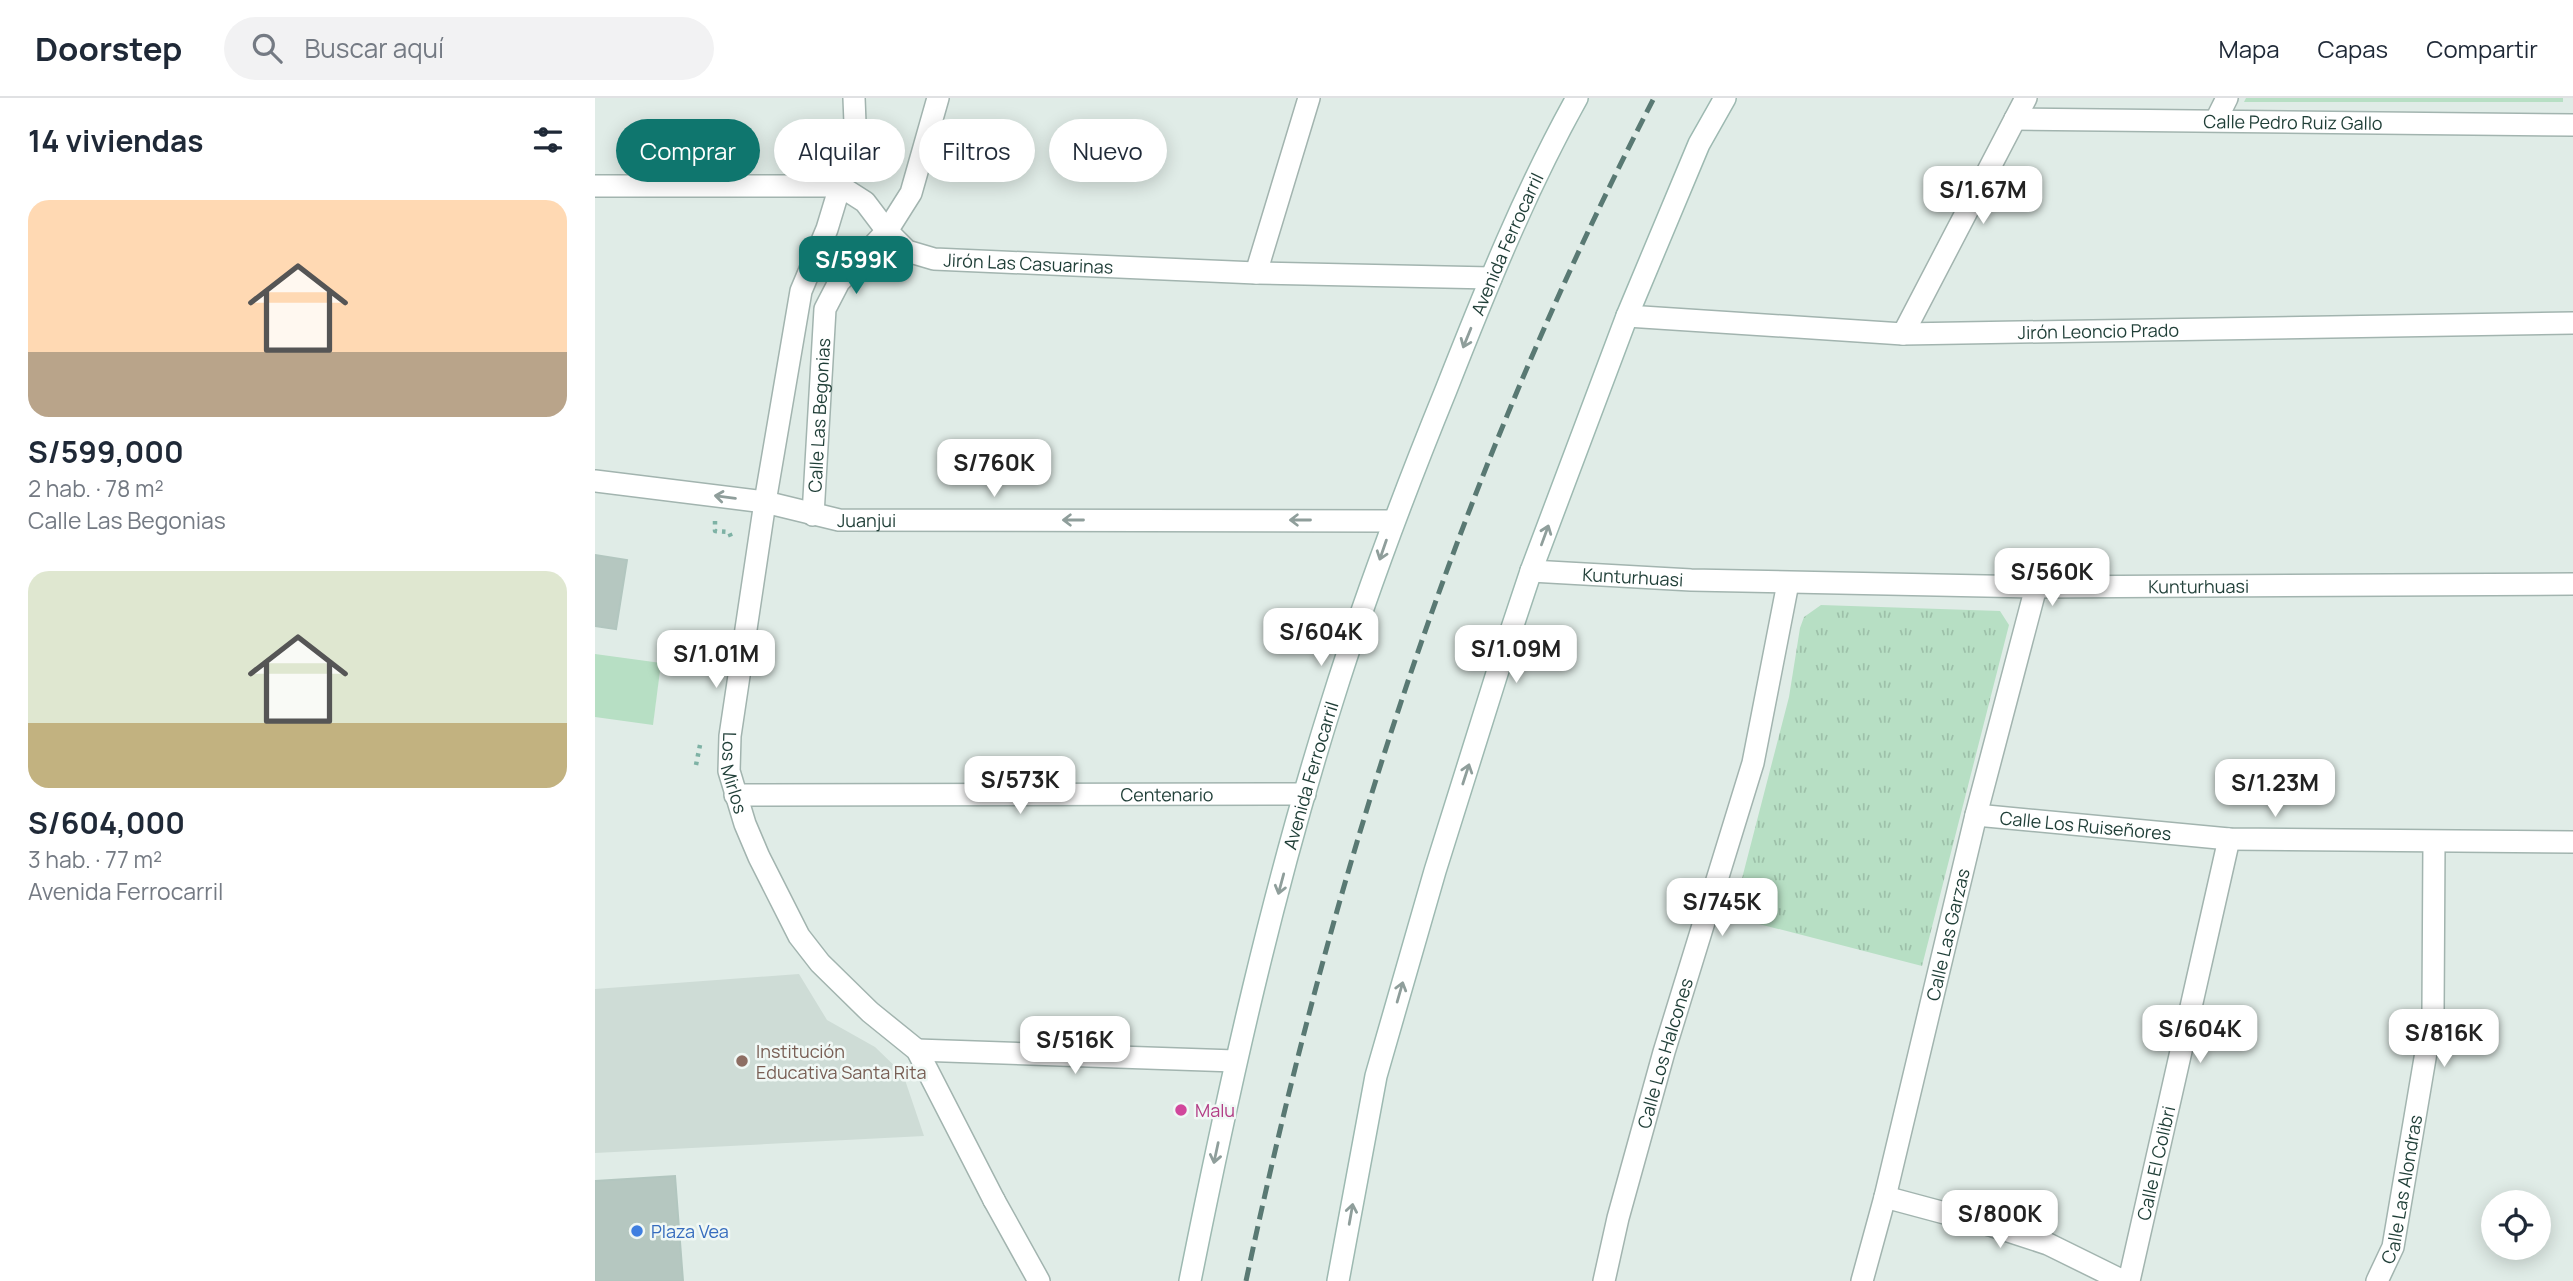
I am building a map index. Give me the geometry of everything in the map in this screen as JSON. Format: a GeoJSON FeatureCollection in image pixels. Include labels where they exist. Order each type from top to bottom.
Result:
{"type":"FeatureCollection","features":[{"type":"Feature","properties":{"kind":"street","name":"Los Mirlos"},"geometry":{"type":"LineString","coordinates":[[854,98],[855,123],[840,186],[827,229],[801,291],[765,502],[730,736],[729,771],[735,796],[759,857],[799,936],[820,963],[870,1012],[917,1050],[1039,1281]]}},
{"type":"Feature","properties":{"kind":"street","name":"Calle Las Begonias"},"geometry":{"type":"LineString","coordinates":[[813,515],[825,309],[839,282],[887,232],[911,192],[938,98]]}},
{"type":"Feature","properties":{"kind":"street"},"geometry":{"type":"LineString","coordinates":[[1256,273],[1309,98]]}},
{"type":"Feature","properties":{"kind":"street","name":"Avenida Ferrocarril"},"geometry":{"type":"LineString","coordinates":[[1190,1281],[1235,1061],[1332,701],[1393,521],[1491,278],[1577,98]]}},
{"type":"Feature","properties":{"kind":"street"},"geometry":{"type":"LineString","coordinates":[[1338,1281],[1376,1076],[1435,871],[1531,571],[1626,316],[1699,145],[1725,98]]}},
{"type":"Feature","properties":{"kind":"street"},"geometry":{"type":"LineString","coordinates":[[1903,334],[2026,98]]}},
{"type":"Feature","properties":{"kind":"street"},"geometry":{"type":"LineString","coordinates":[[2215,120],[2227,98]]}},
{"type":"Feature","properties":{"kind":"street","name":"Calle Pedro Ruiz Gallo"},"geometry":{"type":"LineString","coordinates":[[2015,118],[2573,125]]}},
{"type":"Feature","properties":{"kind":"street"},"geometry":{"type":"LineString","coordinates":[[595,186],[840,186]]}},
{"type":"Feature","properties":{"kind":"street","name":"Jirón Las Casuarinas"},"geometry":{"type":"LineString","coordinates":[[840,186],[865,202],[887,232],[907,251],[934,259],[1256,273],[1491,278]]}},
{"type":"Feature","properties":{"kind":"street","name":"Jirón Leoncio Prado"},"geometry":{"type":"LineString","coordinates":[[1626,316],[1903,334],[2573,323]]}},
{"type":"Feature","properties":{"kind":"street","name":"Juanjui"},"geometry":{"type":"LineString","coordinates":[[595,481],[765,502],[839,520],[1393,521]]}},
{"type":"Feature","properties":{"kind":"street","name":"Kunturhuasi"},"geometry":{"type":"LineString","coordinates":[[1531,571],[1691,580],[2036,587],[2573,584]]}},
{"type":"Feature","properties":{"kind":"street","name":"Calle Los Halcones"},"geometry":{"type":"LineString","coordinates":[[1604,1281],[1618,1218],[1664,1052],[1752,763],[1789,583]]}},
{"type":"Feature","properties":{"kind":"street","name":"Calle Las Garzas"},"geometry":{"type":"LineString","coordinates":[[1862,1281],[1885,1198],[1976,815],[2036,587]]}},
{"type":"Feature","properties":{"kind":"street","name":"Centenario"},"geometry":{"type":"LineString","coordinates":[[735,796],[1305,794]]}},
{"type":"Feature","properties":{"kind":"street","name":"Calle Los Ruiseñores"},"geometry":{"type":"LineString","coordinates":[[1976,815],[2229,839],[2573,842]]}},
{"type":"Feature","properties":{"kind":"street","name":"Calle El Colibri"},"geometry":{"type":"LineString","coordinates":[[2129,1281],[2229,839]]}},
{"type":"Feature","properties":{"kind":"street","name":"Calle Las Alondras"},"geometry":{"type":"LineString","coordinates":[[2377,1281],[2393,1247],[2433,1011],[2434,842]]}},
{"type":"Feature","properties":{"kind":"street"},"geometry":{"type":"LineString","coordinates":[[917,1050],[1235,1061]]}},
{"type":"Feature","properties":{"kind":"street"},"geometry":{"type":"LineString","coordinates":[[1885,1198],[1993,1226],[2048,1244],[2123,1281]]}},
{"type":"Feature","properties":{"kind":"shaded area","name":"Institución Educativa Santa Rita"},"geometry":{"type":"Polygon","coordinates":[[[799,974],[827,1020],[875,1047],[903,1074],[924,1136],[595,1153],[595,989],[799,974]]]}},
{"type":"Feature","properties":{"kind":"green space"},"geometry":{"type":"Polygon","coordinates":[[[2246,98],[2563,98],[2563,102],[2244,102],[2246,98]]]}},
{"type":"Feature","properties":{"kind":"green space"},"geometry":{"type":"Polygon","coordinates":[[[1821,605],[2000,611],[2009,625],[1922,966],[1732,917],[1789,697],[1800,628],[1804,617],[1821,605]]]}},
{"type":"Feature","properties":{"kind":"green space"},"geometry":{"type":"Polygon","coordinates":[[[595,654],[661,663],[653,725],[595,717],[595,654]]]}},
{"type":"Feature","properties":{"kind":"building"},"geometry":{"type":"Polygon","coordinates":[[[595,555],[627,560],[616,629],[595,626],[595,555]]]}},
{"type":"Feature","properties":{"kind":"building","name":"Plaza Vea"},"geometry":{"type":"Polygon","coordinates":[[[675,1176],[683,1281],[595,1281],[595,1181],[675,1176]]]}},
{"type":"Feature","properties":{"kind":"railway"},"geometry":{"type":"LineString","coordinates":[[1246,1281],[1319,975],[1362,824],[1410,676],[1462,529],[1520,384],[1584,240],[1654,98]]}},
{"type":"Feature","properties":{"kind":"place","name":"Institución Educativa Santa Rita"},"geometry":{"type":"Point","coordinates":[742,1061]}},
{"type":"Feature","properties":{"kind":"place","name":"Malu"},"geometry":{"type":"Point","coordinates":[1181,1110]}},
{"type":"Feature","properties":{"kind":"place","name":"Plaza Vea"},"geometry":{"type":"Point","coordinates":[637,1231]}}]}
